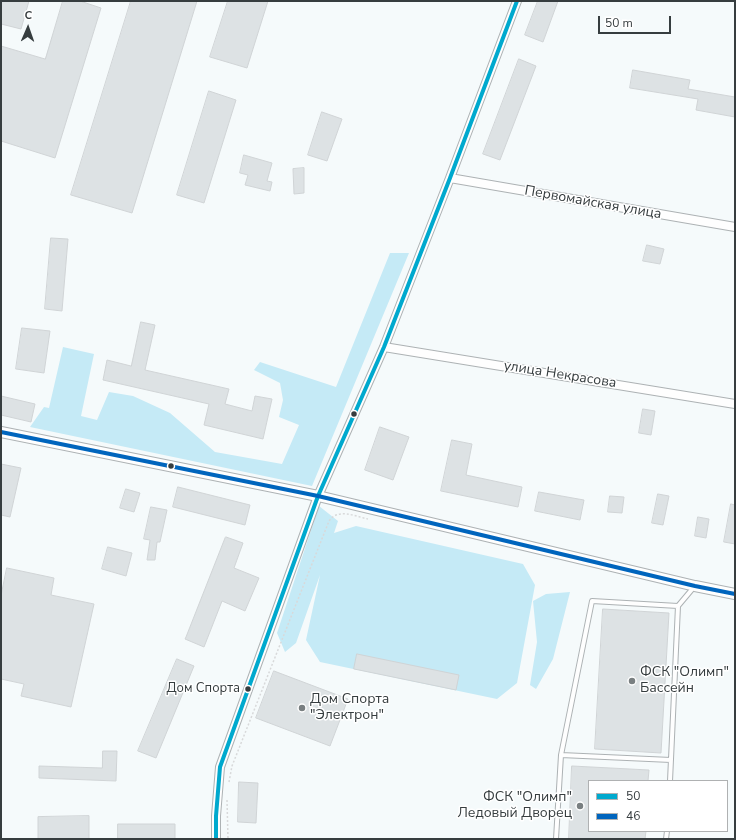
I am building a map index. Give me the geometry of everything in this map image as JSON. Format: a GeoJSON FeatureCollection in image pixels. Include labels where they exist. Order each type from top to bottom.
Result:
{"type":"FeatureCollection","features":[{"type":"Feature","properties":{"kind":"street"},"geometry":{"type":"LineString","coordinates":[[216,839],[216,816],[220,767],[318,496],[384,347],[517,1]]}},
{"type":"Feature","properties":{"kind":"street","name":"Первомайская улица"},"geometry":{"type":"LineString","coordinates":[[450,178],[735,227]]}},
{"type":"Feature","properties":{"kind":"street","name":"улица Некрасова"},"geometry":{"type":"LineString","coordinates":[[384,347],[735,404]]}},
{"type":"Feature","properties":{"kind":"street"},"geometry":{"type":"LineString","coordinates":[[1,432],[318,496],[735,594]]}},
{"type":"Feature","properties":{"kind":"lane"},"geometry":{"type":"LineString","coordinates":[[670,780],[678,606],[696,586]]}},
{"type":"Feature","properties":{"kind":"lane"},"geometry":{"type":"LineString","coordinates":[[556,839],[561,755],[592,601],[678,606]]}},
{"type":"Feature","properties":{"kind":"lane"},"geometry":{"type":"LineString","coordinates":[[561,755],[671,760]]}},
{"type":"Feature","properties":{"kind":"path"},"geometry":{"type":"LineString","coordinates":[[228,788],[232,766],[329,521],[332,516],[337,514],[367,519]]}},
{"type":"Feature","properties":{"kind":"path"},"geometry":{"type":"LineString","coordinates":[[227,793],[228,839]]}},
{"type":"Feature","properties":{"kind":"shaded area"},"geometry":{"type":"Polygon","coordinates":[[[390,253],[409,253],[312,486],[30,427],[44,407],[49,408],[63,347],[94,354],[81,416],[97,420],[109,392],[133,396],[170,413],[215,452],[282,464],[299,425],[279,417],[283,400],[280,383],[254,370],[260,362],[336,387],[390,253]]]}},
{"type":"Feature","properties":{"kind":"shaded area"},"geometry":{"type":"Polygon","coordinates":[[[319,506],[338,521],[334,533],[356,526],[523,564],[535,585],[517,683],[497,699],[320,662],[306,640],[320,575],[296,643],[285,652],[277,633],[319,506]]]}},
{"type":"Feature","properties":{"kind":"shaded area"},"geometry":{"type":"Polygon","coordinates":[[[570,592],[553,659],[536,689],[530,685],[537,642],[533,601],[546,594],[570,592]]]}},
{"type":"Feature","properties":{"kind":"building"},"geometry":{"type":"Polygon","coordinates":[[[1,1],[29,1],[21,29],[1,24],[1,1]]]}},
{"type":"Feature","properties":{"kind":"building"},"geometry":{"type":"Polygon","coordinates":[[[63,1],[80,1],[101,8],[55,158],[1,141],[1,46],[45,59],[63,1]]]}},
{"type":"Feature","properties":{"kind":"building"},"geometry":{"type":"Polygon","coordinates":[[[131,1],[197,1],[132,213],[71,195],[131,1]]]}},
{"type":"Feature","properties":{"kind":"building"},"geometry":{"type":"Polygon","coordinates":[[[228,1],[268,1],[247,68],[210,57],[228,1]]]}},
{"type":"Feature","properties":{"kind":"building"},"geometry":{"type":"Polygon","coordinates":[[[538,1],[558,1],[543,42],[525,35],[538,1]]]}},
{"type":"Feature","properties":{"kind":"building"},"geometry":{"type":"Polygon","coordinates":[[[519,59],[536,66],[500,160],[483,154],[519,59]]]}},
{"type":"Feature","properties":{"kind":"building"},"geometry":{"type":"Polygon","coordinates":[[[633,70],[690,80],[688,89],[735,97],[735,117],[696,110],[698,99],[630,88],[633,70]]]}},
{"type":"Feature","properties":{"kind":"building"},"geometry":{"type":"Polygon","coordinates":[[[209,91],[236,100],[204,203],[177,195],[209,91]]]}},
{"type":"Feature","properties":{"kind":"building"},"geometry":{"type":"Polygon","coordinates":[[[322,112],[342,119],[327,161],[308,155],[322,112]]]}},
{"type":"Feature","properties":{"kind":"building"},"geometry":{"type":"Polygon","coordinates":[[[244,155],[272,163],[267,181],[272,182],[270,191],[245,185],[248,175],[240,173],[244,155]]]}},
{"type":"Feature","properties":{"kind":"building"},"geometry":{"type":"Polygon","coordinates":[[[304,168],[304,193],[294,194],[293,169],[304,168]]]}},
{"type":"Feature","properties":{"kind":"building"},"geometry":{"type":"Polygon","coordinates":[[[51,238],[68,239],[62,311],[45,309],[51,238]]]}},
{"type":"Feature","properties":{"kind":"building"},"geometry":{"type":"Polygon","coordinates":[[[647,245],[664,249],[660,264],[643,261],[647,245]]]}},
{"type":"Feature","properties":{"kind":"building"},"geometry":{"type":"Polygon","coordinates":[[[141,322],[155,325],[145,370],[229,389],[225,404],[252,411],[255,396],[272,399],[263,439],[204,425],[209,404],[103,380],[107,360],[131,366],[141,322]]]}},
{"type":"Feature","properties":{"kind":"building"},"geometry":{"type":"Polygon","coordinates":[[[22,328],[50,331],[44,373],[16,369],[22,328]]]}},
{"type":"Feature","properties":{"kind":"building"},"geometry":{"type":"Polygon","coordinates":[[[1,396],[35,404],[31,422],[1,415],[1,396]]]}},
{"type":"Feature","properties":{"kind":"building"},"geometry":{"type":"Polygon","coordinates":[[[643,409],[655,411],[651,435],[639,433],[643,409]]]}},
{"type":"Feature","properties":{"kind":"building"},"geometry":{"type":"Polygon","coordinates":[[[380,427],[409,437],[393,480],[365,470],[380,427]]]}},
{"type":"Feature","properties":{"kind":"building"},"geometry":{"type":"Polygon","coordinates":[[[452,440],[472,444],[466,475],[522,487],[518,507],[441,491],[452,440]]]}},
{"type":"Feature","properties":{"kind":"building"},"geometry":{"type":"Polygon","coordinates":[[[1,464],[21,468],[10,517],[1,515],[1,464]]]}},
{"type":"Feature","properties":{"kind":"building"},"geometry":{"type":"Polygon","coordinates":[[[178,487],[250,505],[245,525],[173,507],[178,487]]]}},
{"type":"Feature","properties":{"kind":"building"},"geometry":{"type":"Polygon","coordinates":[[[126,489],[140,493],[134,512],[120,508],[126,489]]]}},
{"type":"Feature","properties":{"kind":"building"},"geometry":{"type":"Polygon","coordinates":[[[539,492],[584,500],[580,520],[535,511],[539,492]]]}},
{"type":"Feature","properties":{"kind":"building"},"geometry":{"type":"Polygon","coordinates":[[[658,494],[669,496],[663,525],[652,523],[658,494]]]}},
{"type":"Feature","properties":{"kind":"building"},"geometry":{"type":"Polygon","coordinates":[[[610,496],[624,497],[622,513],[608,512],[610,496]]]}},
{"type":"Feature","properties":{"kind":"building"},"geometry":{"type":"Polygon","coordinates":[[[731,504],[735,505],[735,544],[724,542],[731,504]]]}},
{"type":"Feature","properties":{"kind":"building"},"geometry":{"type":"Polygon","coordinates":[[[151,507],[167,510],[160,542],[157,542],[155,560],[147,560],[150,540],[144,539],[151,507]]]}},
{"type":"Feature","properties":{"kind":"building"},"geometry":{"type":"Polygon","coordinates":[[[698,517],[709,519],[706,538],[695,536],[698,517]]]}},
{"type":"Feature","properties":{"kind":"building"},"geometry":{"type":"Polygon","coordinates":[[[226,537],[243,543],[234,568],[259,578],[245,611],[222,601],[204,647],[185,639],[226,537]]]}},
{"type":"Feature","properties":{"kind":"building"},"geometry":{"type":"Polygon","coordinates":[[[108,547],[132,553],[126,576],[102,569],[108,547]]]}},
{"type":"Feature","properties":{"kind":"building"},"geometry":{"type":"Polygon","coordinates":[[[7,568],[54,578],[51,595],[94,604],[71,707],[21,696],[24,684],[1,679],[1,596],[7,568]]]}},
{"type":"Feature","properties":{"kind":"building","name":"ФСК \"Олимп\" Бассейн"},"geometry":{"type":"Polygon","coordinates":[[[603,609],[669,613],[661,753],[595,749],[603,609]]]}},
{"type":"Feature","properties":{"kind":"building"},"geometry":{"type":"Polygon","coordinates":[[[357,654],[459,675],[456,690],[354,669],[357,654]]]}},
{"type":"Feature","properties":{"kind":"building"},"geometry":{"type":"Polygon","coordinates":[[[177,659],[194,666],[156,758],[138,751],[177,659]]]}},
{"type":"Feature","properties":{"kind":"building","name":"Дом Спорта \"Электрон\""},"geometry":{"type":"Polygon","coordinates":[[[274,671],[348,699],[330,746],[256,718],[274,671]]]}},
{"type":"Feature","properties":{"kind":"building"},"geometry":{"type":"Polygon","coordinates":[[[103,751],[117,751],[116,781],[39,778],[39,766],[102,768],[103,751]]]}},
{"type":"Feature","properties":{"kind":"building","name":"ФСК \"Олимп\" Ледовый Дворец"},"geometry":{"type":"Polygon","coordinates":[[[572,766],[649,770],[648,780],[588,780],[588,832],[646,832],[645,839],[569,839],[572,766]]]}},
{"type":"Feature","properties":{"kind":"building"},"geometry":{"type":"Polygon","coordinates":[[[239,782],[258,783],[256,823],[238,822],[239,782]]]}},
{"type":"Feature","properties":{"kind":"building"},"geometry":{"type":"Polygon","coordinates":[[[89,816],[89,839],[38,839],[38,817],[89,816]]]}},
{"type":"Feature","properties":{"kind":"building"},"geometry":{"type":"Polygon","coordinates":[[[118,824],[175,824],[175,839],[118,839],[118,824]]]}},
{"type":"Feature","properties":{"kind":"transit line","name":"50"},"geometry":{"type":"LineString","coordinates":[[216,839],[216,816],[220,767],[318,496],[384,347],[517,1]]}},
{"type":"Feature","properties":{"kind":"transit line","name":"46"},"geometry":{"type":"LineString","coordinates":[[1,432],[318,496],[695,586],[735,594]]}},
{"type":"Feature","properties":{"kind":"place","name":"ФСК \"Олимп\" Бассейн"},"geometry":{"type":"Point","coordinates":[632,681]}},
{"type":"Feature","properties":{"kind":"place","name":"Дом Спорта"},"geometry":{"type":"Point","coordinates":[248,689]}},
{"type":"Feature","properties":{"kind":"place","name":"Дом Спорта \"Электрон\""},"geometry":{"type":"Point","coordinates":[302,708]}},
{"type":"Feature","properties":{"kind":"place","name":"ФСК \"Олимп\" Ледовый Дворец"},"geometry":{"type":"Point","coordinates":[580,806]}}]}
